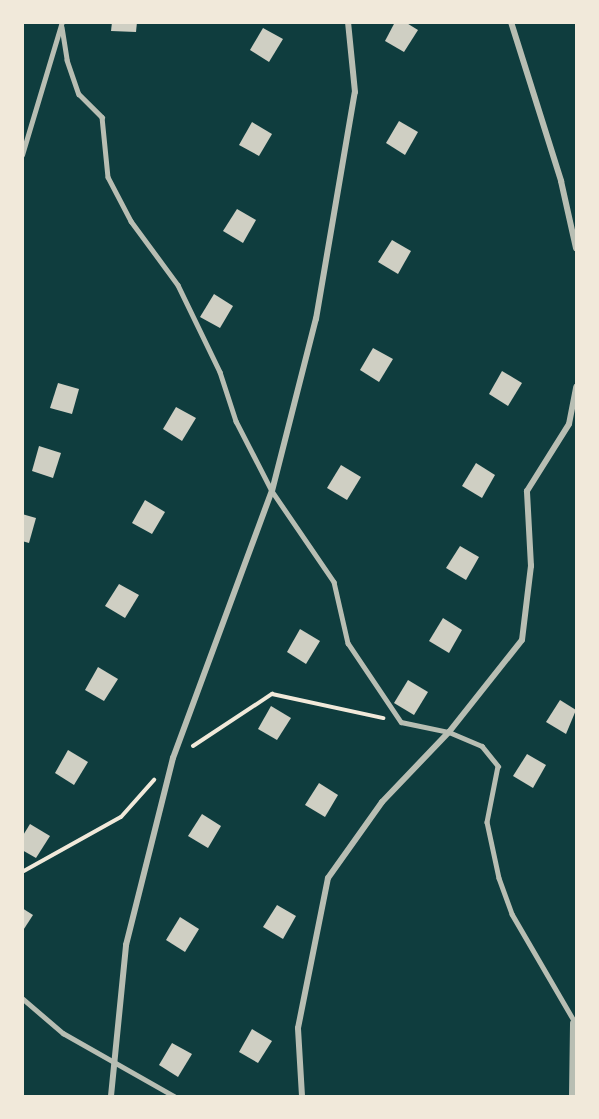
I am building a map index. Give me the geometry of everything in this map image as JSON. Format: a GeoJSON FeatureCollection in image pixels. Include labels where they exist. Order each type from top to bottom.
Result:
{"type":"FeatureCollection","features":[{"type":"Feature","properties":{"kind":"street"},"geometry":{"type":"LineString","coordinates":[[111,1096],[117,1066],[126,945],[173,758],[272,491],[315,319],[355,92],[348,22]]}},
{"type":"Feature","properties":{"kind":"street"},"geometry":{"type":"LineString","coordinates":[[511,22],[561,181],[576,248]]}},
{"type":"Feature","properties":{"kind":"street"},"geometry":{"type":"LineString","coordinates":[[302,1096],[298,1028],[328,878],[382,802],[448,732],[522,640],[531,566],[527,492],[569,424],[576,387]]}},
{"type":"Feature","properties":{"kind":"street"},"geometry":{"type":"LineString","coordinates":[[572,1096],[575,1023]]}},
{"type":"Feature","properties":{"kind":"lane"},"geometry":{"type":"LineString","coordinates":[[62,25],[67,60],[79,94],[102,117],[108,177],[131,220],[178,285],[220,372],[236,421],[272,491],[334,582],[348,643],[401,722],[448,732],[482,746],[498,766],[487,822],[499,878],[512,914],[575,1023]]}},
{"type":"Feature","properties":{"kind":"lane"},"geometry":{"type":"LineString","coordinates":[[22,155],[62,25]]}},
{"type":"Feature","properties":{"kind":"lane"},"geometry":{"type":"LineString","coordinates":[[22,998],[63,1033],[117,1066],[174,1096]]}},
{"type":"Feature","properties":{"kind":"path"},"geometry":{"type":"LineString","coordinates":[[22,872],[121,817],[173,758],[272,694],[401,722]]}},
{"type":"Feature","properties":{"kind":"building"},"geometry":{"type":"Polygon","coordinates":[[[112,22],[137,22],[136,32],[111,31],[112,22]]]}},
{"type":"Feature","properties":{"kind":"building"},"geometry":{"type":"Polygon","coordinates":[[[395,22],[405,22],[418,30],[404,52],[385,41],[395,22]]]}},
{"type":"Feature","properties":{"kind":"building"},"geometry":{"type":"Polygon","coordinates":[[[263,28],[283,39],[269,62],[250,50],[263,28]]]}},
{"type":"Feature","properties":{"kind":"building"},"geometry":{"type":"Polygon","coordinates":[[[399,121],[418,132],[405,155],[386,143],[399,121]]]}},
{"type":"Feature","properties":{"kind":"building"},"geometry":{"type":"Polygon","coordinates":[[[252,122],[272,134],[259,156],[239,145],[252,122]]]}},
{"type":"Feature","properties":{"kind":"building"},"geometry":{"type":"Polygon","coordinates":[[[237,209],[256,220],[243,243],[223,231],[237,209]]]}},
{"type":"Feature","properties":{"kind":"building"},"geometry":{"type":"Polygon","coordinates":[[[392,240],[411,251],[398,274],[378,262],[392,240]]]}},
{"type":"Feature","properties":{"kind":"building"},"geometry":{"type":"Polygon","coordinates":[[[214,294],[233,306],[220,328],[200,317],[214,294]]]}},
{"type":"Feature","properties":{"kind":"building"},"geometry":{"type":"Polygon","coordinates":[[[373,348],[393,359],[379,382],[360,370],[373,348]]]}},
{"type":"Feature","properties":{"kind":"building"},"geometry":{"type":"Polygon","coordinates":[[[502,371],[522,383],[508,406],[489,394],[502,371]]]}},
{"type":"Feature","properties":{"kind":"building"},"geometry":{"type":"Polygon","coordinates":[[[58,383],[79,389],[72,414],[50,408],[58,383]]]}},
{"type":"Feature","properties":{"kind":"building"},"geometry":{"type":"Polygon","coordinates":[[[176,407],[196,418],[182,441],[163,429],[176,407]]]}},
{"type":"Feature","properties":{"kind":"building"},"geometry":{"type":"Polygon","coordinates":[[[39,446],[61,453],[53,478],[32,471],[39,446]]]}},
{"type":"Feature","properties":{"kind":"building"},"geometry":{"type":"Polygon","coordinates":[[[476,463],[495,475],[482,498],[462,486],[476,463]]]}},
{"type":"Feature","properties":{"kind":"building"},"geometry":{"type":"Polygon","coordinates":[[[341,465],[361,477],[347,500],[327,488],[341,465]]]}},
{"type":"Feature","properties":{"kind":"building"},"geometry":{"type":"Polygon","coordinates":[[[145,500],[165,512],[152,534],[132,523],[145,500]]]}},
{"type":"Feature","properties":{"kind":"building"},"geometry":{"type":"Polygon","coordinates":[[[22,514],[36,518],[29,543],[22,541],[22,514]]]}},
{"type":"Feature","properties":{"kind":"building"},"geometry":{"type":"Polygon","coordinates":[[[460,546],[479,557],[466,580],[446,568],[460,546]]]}},
{"type":"Feature","properties":{"kind":"building"},"geometry":{"type":"Polygon","coordinates":[[[119,584],[139,595],[125,618],[105,606],[119,584]]]}},
{"type":"Feature","properties":{"kind":"building"},"geometry":{"type":"Polygon","coordinates":[[[443,618],[462,630],[449,653],[429,641],[443,618]]]}},
{"type":"Feature","properties":{"kind":"building"},"geometry":{"type":"Polygon","coordinates":[[[300,629],[320,641],[306,664],[287,652],[300,629]]]}},
{"type":"Feature","properties":{"kind":"building"},"geometry":{"type":"Polygon","coordinates":[[[98,667],[118,679],[104,701],[85,690],[98,667]]]}},
{"type":"Feature","properties":{"kind":"building"},"geometry":{"type":"Polygon","coordinates":[[[408,680],[428,692],[414,715],[394,703],[408,680]]]}},
{"type":"Feature","properties":{"kind":"building"},"geometry":{"type":"Polygon","coordinates":[[[560,700],[576,710],[566,734],[546,722],[560,700]]]}},
{"type":"Feature","properties":{"kind":"building"},"geometry":{"type":"Polygon","coordinates":[[[271,706],[291,718],[277,740],[258,729],[271,706]]]}},
{"type":"Feature","properties":{"kind":"building"},"geometry":{"type":"Polygon","coordinates":[[[68,750],[88,762],[74,785],[55,773],[68,750]]]}},
{"type":"Feature","properties":{"kind":"building"},"geometry":{"type":"Polygon","coordinates":[[[527,754],[546,765],[533,788],[513,776],[527,754]]]}},
{"type":"Feature","properties":{"kind":"building"},"geometry":{"type":"Polygon","coordinates":[[[319,783],[338,795],[325,817],[305,805],[319,783]]]}},
{"type":"Feature","properties":{"kind":"building"},"geometry":{"type":"Polygon","coordinates":[[[202,814],[221,826],[208,848],[188,836],[202,814]]]}},
{"type":"Feature","properties":{"kind":"building"},"geometry":{"type":"Polygon","coordinates":[[[30,824],[50,836],[36,858],[22,850],[22,837],[30,824]]]}},
{"type":"Feature","properties":{"kind":"building"},"geometry":{"type":"Polygon","coordinates":[[[277,905],[296,916],[283,939],[263,927],[277,905]]]}},
{"type":"Feature","properties":{"kind":"building"},"geometry":{"type":"Polygon","coordinates":[[[22,908],[33,915],[22,932],[22,908]]]}},
{"type":"Feature","properties":{"kind":"building"},"geometry":{"type":"Polygon","coordinates":[[[180,917],[199,929],[185,952],[166,940],[180,917]]]}},
{"type":"Feature","properties":{"kind":"building"},"geometry":{"type":"Polygon","coordinates":[[[252,1029],[272,1041],[258,1063],[239,1052],[252,1029]]]}},
{"type":"Feature","properties":{"kind":"building"},"geometry":{"type":"Polygon","coordinates":[[[172,1043],[192,1054],[178,1077],[159,1065],[172,1043]]]}}]}
